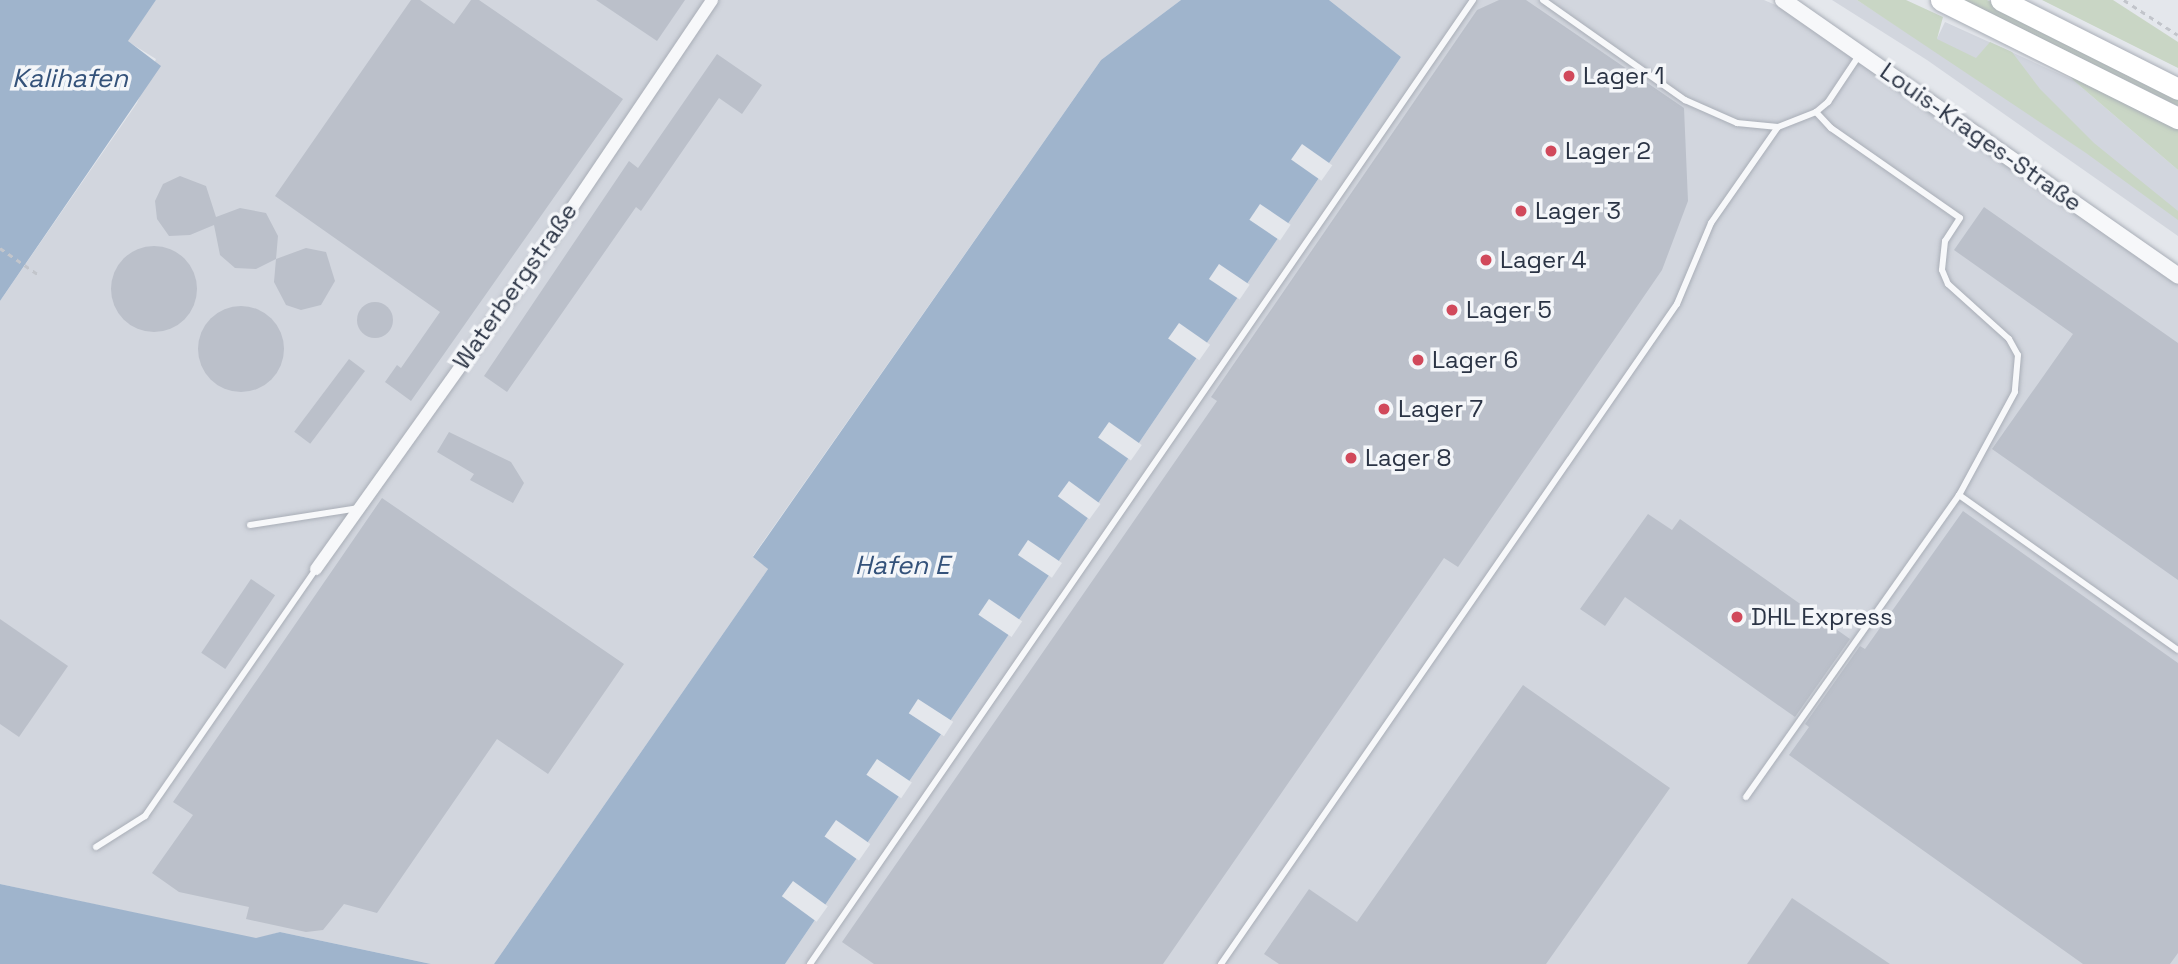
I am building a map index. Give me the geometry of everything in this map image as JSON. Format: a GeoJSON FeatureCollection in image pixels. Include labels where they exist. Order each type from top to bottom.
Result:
{"type":"FeatureCollection","features":[{"type":"Feature","properties":{"kind":"main road"},"geometry":{"type":"LineString","coordinates":[[1941,0],[2178,118]]}},
{"type":"Feature","properties":{"kind":"main road"},"geometry":{"type":"LineString","coordinates":[[2001,0],[2178,89]]}},
{"type":"Feature","properties":{"kind":"street","name":"Waterbergstraße"},"geometry":{"type":"LineString","coordinates":[[316,569],[551,239],[712,0]]}},
{"type":"Feature","properties":{"kind":"street","name":"Louis-Krages-Straße"},"geometry":{"type":"LineString","coordinates":[[1783,0],[2178,276]]}},
{"type":"Feature","properties":{"kind":"lane"},"geometry":{"type":"LineString","coordinates":[[810,964],[1473,0]]}},
{"type":"Feature","properties":{"kind":"lane"},"geometry":{"type":"LineString","coordinates":[[1543,0],[1685,100],[1737,123],[1778,127],[1816,112],[1828,102],[1861,53]]}},
{"type":"Feature","properties":{"kind":"lane"},"geometry":{"type":"LineString","coordinates":[[1746,797],[1959,495],[2015,391],[2018,355],[2009,339],[1948,284],[1942,270],[1945,241],[1960,218],[1831,128],[1816,112]]}},
{"type":"Feature","properties":{"kind":"lane"},"geometry":{"type":"LineString","coordinates":[[1221,964],[1677,304],[1711,223],[1778,127]]}},
{"type":"Feature","properties":{"kind":"lane"},"geometry":{"type":"LineString","coordinates":[[1959,495],[2178,650]]}},
{"type":"Feature","properties":{"kind":"lane"},"geometry":{"type":"LineString","coordinates":[[250,525],[360,507]]}},
{"type":"Feature","properties":{"kind":"lane"},"geometry":{"type":"LineString","coordinates":[[96,847],[145,817],[316,569]]}},
{"type":"Feature","properties":{"kind":"path"},"geometry":{"type":"LineString","coordinates":[[2124,0],[2178,35]]}},
{"type":"Feature","properties":{"kind":"path"},"geometry":{"type":"LineString","coordinates":[[0,248],[39,275]]}},
{"type":"Feature","properties":{"kind":"shaded area"},"geometry":{"type":"Polygon","coordinates":[[[156,0],[1181,0],[1101,60],[753,556],[768,569],[494,964],[431,964],[280,932],[256,939],[0,884],[0,301],[137,103],[156,59],[127,41],[156,0]]]}},
{"type":"Feature","properties":{"kind":"shaded area"},"geometry":{"type":"Polygon","coordinates":[[[1329,0],[1764,0],[1798,15],[2178,283],[2178,964],[785,964],[1401,57],[1329,0]]]}},
{"type":"Feature","properties":{"kind":"shaded area"},"geometry":{"type":"Polygon","coordinates":[[[1832,0],[1857,0],[1932,49],[1945,22],[2073,80],[2178,170],[2178,236],[1927,60],[1832,0]]]}},
{"type":"Feature","properties":{"kind":"green space"},"geometry":{"type":"Polygon","coordinates":[[[1857,0],[1906,0],[1943,17],[1937,39],[1976,58],[1990,42],[2012,52],[2040,89],[2094,143],[2178,211],[2178,220],[2086,153],[1857,0]]]}},
{"type":"Feature","properties":{"kind":"green space"},"geometry":{"type":"Polygon","coordinates":[[[1963,0],[1987,0],[2058,33],[2178,97],[2178,106],[1963,0]]]}},
{"type":"Feature","properties":{"kind":"green space"},"geometry":{"type":"Polygon","coordinates":[[[2042,0],[2113,0],[2178,42],[2178,68],[2042,0]]]}},
{"type":"Feature","properties":{"kind":"green space"},"geometry":{"type":"Polygon","coordinates":[[[2063,67],[2178,125],[2178,170],[2073,80],[2063,67]]]}},
{"type":"Feature","properties":{"kind":"water","name":"Kalihafen"},"geometry":{"type":"Polygon","coordinates":[[[0,0],[156,0],[128,41],[161,66],[0,301],[0,0]]]}},
{"type":"Feature","properties":{"kind":"water","name":"Hafen E"},"geometry":{"type":"Polygon","coordinates":[[[1181,0],[1329,0],[1401,57],[785,964],[494,964],[768,569],[753,557],[1101,60],[1181,0]]]}},
{"type":"Feature","properties":{"kind":"water"},"geometry":{"type":"Polygon","coordinates":[[[0,884],[256,938],[280,932],[431,964],[0,964],[0,884]]]}},
{"type":"Feature","properties":{"kind":"pier"},"geometry":{"type":"Polygon","coordinates":[[[1302,144],[1332,165],[1321,181],[1291,160],[1302,144]]]}},
{"type":"Feature","properties":{"kind":"pier"},"geometry":{"type":"Polygon","coordinates":[[[1260,204],[1291,225],[1280,240],[1249,220],[1260,204]]]}},
{"type":"Feature","properties":{"kind":"pier"},"geometry":{"type":"Polygon","coordinates":[[[1219,264],[1250,285],[1240,300],[1209,279],[1219,264]]]}},
{"type":"Feature","properties":{"kind":"pier"},"geometry":{"type":"Polygon","coordinates":[[[1179,323],[1210,345],[1199,360],[1168,339],[1179,323]]]}},
{"type":"Feature","properties":{"kind":"pier"},"geometry":{"type":"Polygon","coordinates":[[[1109,422],[1142,445],[1131,461],[1098,438],[1109,422]]]}},
{"type":"Feature","properties":{"kind":"pier"},"geometry":{"type":"Polygon","coordinates":[[[1069,481],[1101,504],[1089,519],[1058,496],[1069,481]]]}},
{"type":"Feature","properties":{"kind":"pier"},"geometry":{"type":"Polygon","coordinates":[[[1028,540],[1062,563],[1052,578],[1018,555],[1028,540]]]}},
{"type":"Feature","properties":{"kind":"pier"},"geometry":{"type":"Polygon","coordinates":[[[989,599],[1022,621],[1012,637],[978,615],[989,599]]]}},
{"type":"Feature","properties":{"kind":"pier"},"geometry":{"type":"Polygon","coordinates":[[[918,699],[953,722],[944,736],[909,713],[918,699]]]}},
{"type":"Feature","properties":{"kind":"pier"},"geometry":{"type":"Polygon","coordinates":[[[877,759],[912,782],[901,798],[866,775],[877,759]]]}},
{"type":"Feature","properties":{"kind":"pier"},"geometry":{"type":"Polygon","coordinates":[[[836,820],[870,844],[859,860],[825,836],[836,820]]]}},
{"type":"Feature","properties":{"kind":"pier"},"geometry":{"type":"Polygon","coordinates":[[[793,881],[828,906],[817,922],[782,896],[793,881]]]}},
{"type":"Feature","properties":{"kind":"building"},"geometry":{"type":"Polygon","coordinates":[[[411,0],[420,0],[454,24],[471,0],[479,0],[623,99],[411,401],[385,382],[397,365],[401,368],[440,312],[275,196],[411,0]]]}},
{"type":"Feature","properties":{"kind":"building"},"geometry":{"type":"Polygon","coordinates":[[[596,0],[685,0],[657,41],[596,0]]]}},
{"type":"Feature","properties":{"kind":"building"},"geometry":{"type":"Polygon","coordinates":[[[1499,0],[1526,0],[1684,108],[1688,201],[1662,270],[1458,567],[1444,558],[1163,964],[874,964],[842,942],[1217,401],[1211,397],[1477,10],[1499,0]]]}},
{"type":"Feature","properties":{"kind":"building"},"geometry":{"type":"Polygon","coordinates":[[[717,54],[762,85],[742,114],[719,98],[641,211],[636,207],[507,392],[484,376],[629,161],[638,168],[717,54]]]}},
{"type":"Feature","properties":{"kind":"building"},"geometry":{"type":"Polygon","coordinates":[[[180,176],[206,186],[216,217],[240,208],[266,213],[278,236],[276,259],[256,269],[235,268],[220,255],[214,225],[190,235],[169,236],[157,219],[155,201],[163,184],[180,176]]]}},
{"type":"Feature","properties":{"kind":"building"},"geometry":{"type":"Polygon","coordinates":[[[1984,207],[2178,343],[2178,580],[1992,449],[2073,334],[1954,250],[1984,207]]]}},
{"type":"Feature","properties":{"kind":"building"},"geometry":{"type":"Polygon","coordinates":[[[154,246],[178,253],[190,265],[197,289],[190,313],[178,325],[154,332],[130,325],[118,313],[111,289],[118,265],[130,253],[154,246]]]}},
{"type":"Feature","properties":{"kind":"building"},"geometry":{"type":"Polygon","coordinates":[[[306,248],[326,252],[335,281],[321,305],[301,310],[286,305],[274,282],[276,259],[306,248]]]}},
{"type":"Feature","properties":{"kind":"building"},"geometry":{"type":"Polygon","coordinates":[[[375,302],[388,307],[393,320],[388,333],[375,338],[362,333],[357,320],[362,307],[375,302]]]}},
{"type":"Feature","properties":{"kind":"building"},"geometry":{"type":"Polygon","coordinates":[[[233,306],[249,306],[272,318],[281,332],[284,349],[281,366],[272,380],[249,392],[233,392],[217,385],[205,373],[198,357],[198,341],[205,325],[217,313],[233,306]]]}},
{"type":"Feature","properties":{"kind":"building"},"geometry":{"type":"Polygon","coordinates":[[[349,359],[365,371],[310,444],[294,432],[349,359]]]}},
{"type":"Feature","properties":{"kind":"building"},"geometry":{"type":"Polygon","coordinates":[[[449,432],[511,462],[524,483],[513,503],[470,480],[474,474],[437,452],[449,432]]]}},
{"type":"Feature","properties":{"kind":"building"},"geometry":{"type":"Polygon","coordinates":[[[382,498],[624,664],[548,774],[497,739],[377,913],[344,904],[323,930],[306,932],[246,919],[249,907],[179,892],[152,873],[193,815],[173,802],[382,498]]]}},
{"type":"Feature","properties":{"kind":"building"},"geometry":{"type":"Polygon","coordinates":[[[1963,511],[2178,663],[2178,953],[2170,964],[2083,964],[1789,755],[1809,727],[1805,724],[1860,646],[1865,649],[1963,511]]]}},
{"type":"Feature","properties":{"kind":"building","name":"DHL Express"},"geometry":{"type":"Polygon","coordinates":[[[1648,514],[1672,530],[1680,519],[1850,639],[1795,717],[1625,597],[1605,626],[1580,609],[1648,514]]]}},
{"type":"Feature","properties":{"kind":"building"},"geometry":{"type":"Polygon","coordinates":[[[251,579],[275,595],[225,669],[201,653],[251,579]]]}},
{"type":"Feature","properties":{"kind":"building"},"geometry":{"type":"Polygon","coordinates":[[[0,619],[68,666],[19,737],[0,724],[0,619]]]}},
{"type":"Feature","properties":{"kind":"building"},"geometry":{"type":"Polygon","coordinates":[[[1523,685],[1670,788],[1546,964],[1279,964],[1264,954],[1309,889],[1357,922],[1523,685]]]}},
{"type":"Feature","properties":{"kind":"building"},"geometry":{"type":"Polygon","coordinates":[[[1792,898],[1890,964],[1747,964],[1792,898]]]}},
{"type":"Feature","properties":{"kind":"place","name":"Lager 1"},"geometry":{"type":"Point","coordinates":[1569,76]}},
{"type":"Feature","properties":{"kind":"place","name":"Lager 2"},"geometry":{"type":"Point","coordinates":[1551,151]}},
{"type":"Feature","properties":{"kind":"place","name":"Lager 3"},"geometry":{"type":"Point","coordinates":[1521,211]}},
{"type":"Feature","properties":{"kind":"place","name":"Lager 4"},"geometry":{"type":"Point","coordinates":[1486,260]}},
{"type":"Feature","properties":{"kind":"place","name":"Lager 5"},"geometry":{"type":"Point","coordinates":[1452,310]}},
{"type":"Feature","properties":{"kind":"place","name":"Lager 6"},"geometry":{"type":"Point","coordinates":[1418,360]}},
{"type":"Feature","properties":{"kind":"place","name":"Lager 7"},"geometry":{"type":"Point","coordinates":[1384,409]}},
{"type":"Feature","properties":{"kind":"place","name":"Lager 8"},"geometry":{"type":"Point","coordinates":[1351,458]}},
{"type":"Feature","properties":{"kind":"place","name":"DHL Express"},"geometry":{"type":"Point","coordinates":[1737,617]}}]}
